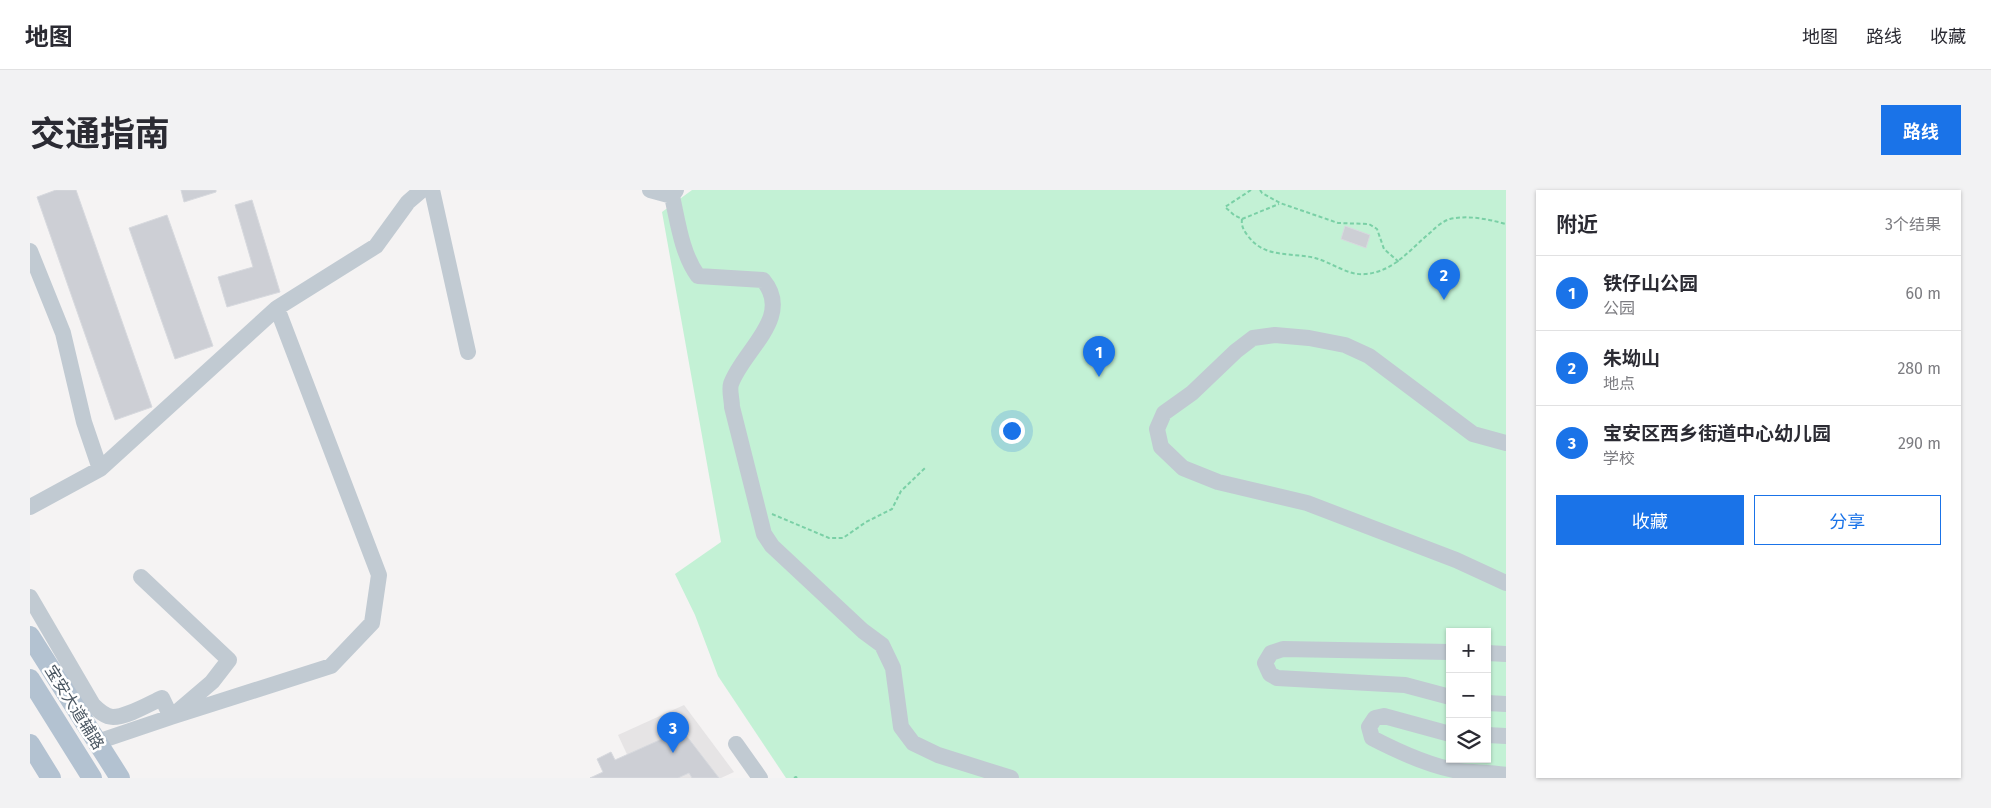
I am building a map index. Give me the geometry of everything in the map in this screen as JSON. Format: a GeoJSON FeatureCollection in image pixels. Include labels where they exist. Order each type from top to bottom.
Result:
{"type":"FeatureCollection","features":[{"type":"Feature","properties":{"kind":"main road","name":"宝安大道辅路"},"geometry":{"type":"LineString","coordinates":[[30,636],[120,778]]}},
{"type":"Feature","properties":{"kind":"main road"},"geometry":{"type":"LineString","coordinates":[[30,679],[92,778]]}},
{"type":"Feature","properties":{"kind":"main road"},"geometry":{"type":"LineString","coordinates":[[30,744],[51,778]]}},
{"type":"Feature","properties":{"kind":"street"},"geometry":{"type":"LineString","coordinates":[[30,506],[100,469],[277,308],[376,246],[408,202],[422,190]]}},
{"type":"Feature","properties":{"kind":"street"},"geometry":{"type":"LineString","coordinates":[[432,190],[468,352]]}},
{"type":"Feature","properties":{"kind":"street"},"geometry":{"type":"LineString","coordinates":[[650,190],[674,193],[690,265],[698,276],[763,280],[771,290],[772,312],[764,336],[740,364],[730,386],[732,407],[764,534],[772,546],[863,631],[882,645],[893,668],[901,727],[913,743],[938,755],[1011,778]]}},
{"type":"Feature","properties":{"kind":"street"},"geometry":{"type":"LineString","coordinates":[[30,251],[63,333],[84,422],[100,469]]}},
{"type":"Feature","properties":{"kind":"street"},"geometry":{"type":"LineString","coordinates":[[97,742],[331,666],[372,623],[379,576],[277,308]]}},
{"type":"Feature","properties":{"kind":"street"},"geometry":{"type":"LineString","coordinates":[[1506,443],[1473,434],[1369,356],[1345,345],[1275,334],[1253,338],[1236,350],[1192,393],[1164,413],[1157,429],[1162,448],[1183,468],[1218,482],[1307,504],[1456,560],[1506,583]]}},
{"type":"Feature","properties":{"kind":"street"},"geometry":{"type":"LineString","coordinates":[[141,577],[229,660],[212,682],[171,717]]}},
{"type":"Feature","properties":{"kind":"street"},"geometry":{"type":"LineString","coordinates":[[30,597],[93,706],[102,713],[113,717],[162,698],[171,717]]}},
{"type":"Feature","properties":{"kind":"street"},"geometry":{"type":"LineString","coordinates":[[1446,652],[1283,649],[1270,653],[1265,663],[1270,674],[1277,678],[1405,685],[1446,696]]}},
{"type":"Feature","properties":{"kind":"street"},"geometry":{"type":"LineString","coordinates":[[1491,653],[1506,654]]}},
{"type":"Feature","properties":{"kind":"street"},"geometry":{"type":"LineString","coordinates":[[1491,703],[1506,704]]}},
{"type":"Feature","properties":{"kind":"street"},"geometry":{"type":"LineString","coordinates":[[1446,733],[1384,716],[1375,718],[1369,727],[1372,738],[1423,761],[1460,771],[1490,772],[1506,776]]}},
{"type":"Feature","properties":{"kind":"street"},"geometry":{"type":"LineString","coordinates":[[1491,735],[1506,736]]}},
{"type":"Feature","properties":{"kind":"street"},"geometry":{"type":"LineString","coordinates":[[736,744],[760,778]]}},
{"type":"Feature","properties":{"kind":"path"},"geometry":{"type":"LineString","coordinates":[[1250,190],[1225,207],[1242,219],[1280,203]]}},
{"type":"Feature","properties":{"kind":"path"},"geometry":{"type":"LineString","coordinates":[[1260,190],[1280,203],[1338,223],[1369,224],[1377,229],[1384,249],[1399,262]]}},
{"type":"Feature","properties":{"kind":"path"},"geometry":{"type":"LineString","coordinates":[[1242,219],[1244,231],[1260,248],[1282,255],[1313,257],[1350,272],[1364,275],[1399,262],[1420,240],[1448,220],[1466,217],[1506,224]]}},
{"type":"Feature","properties":{"kind":"path"},"geometry":{"type":"LineString","coordinates":[[758,511],[796,522],[829,538],[843,538],[866,522],[892,509],[901,491],[925,468]]}},
{"type":"Feature","properties":{"kind":"shaded area"},"geometry":{"type":"Polygon","coordinates":[[[684,705],[734,772],[721,778],[638,778],[618,735],[684,705]]]}},
{"type":"Feature","properties":{"kind":"green space"},"geometry":{"type":"Polygon","coordinates":[[[692,190],[1506,190],[1506,778],[786,778],[718,676],[695,615],[675,574],[721,542],[662,212],[692,190]]]}},
{"type":"Feature","properties":{"kind":"building"},"geometry":{"type":"Polygon","coordinates":[[[56,190],[76,190],[152,407],[115,420],[37,197],[56,190]]]}},
{"type":"Feature","properties":{"kind":"building"},"geometry":{"type":"Polygon","coordinates":[[[181,190],[216,190],[216,192],[184,202],[181,190]]]}},
{"type":"Feature","properties":{"kind":"building"},"geometry":{"type":"Polygon","coordinates":[[[252,200],[280,292],[227,307],[218,277],[253,267],[235,205],[252,200]]]}},
{"type":"Feature","properties":{"kind":"building"},"geometry":{"type":"Polygon","coordinates":[[[167,215],[213,346],[175,359],[129,228],[167,215]]]}},
{"type":"Feature","properties":{"kind":"building"},"geometry":{"type":"Polygon","coordinates":[[[1345,226],[1370,235],[1366,248],[1341,239],[1345,226]]]}},
{"type":"Feature","properties":{"kind":"building"},"geometry":{"type":"Polygon","coordinates":[[[682,730],[719,778],[692,778],[689,773],[678,778],[590,778],[603,772],[597,759],[611,752],[615,760],[682,730]]]}},
{"type":"Feature","properties":{"kind":"place","name":"朱坳山"},"geometry":{"type":"Point","coordinates":[1444,300]}},
{"type":"Feature","properties":{"kind":"place","name":"铁仔山公园"},"geometry":{"type":"Point","coordinates":[1099,377]}},
{"type":"Feature","properties":{"kind":"place","name":"宝安区西乡街道中心幼儿园"},"geometry":{"type":"Point","coordinates":[673,753]}}]}
